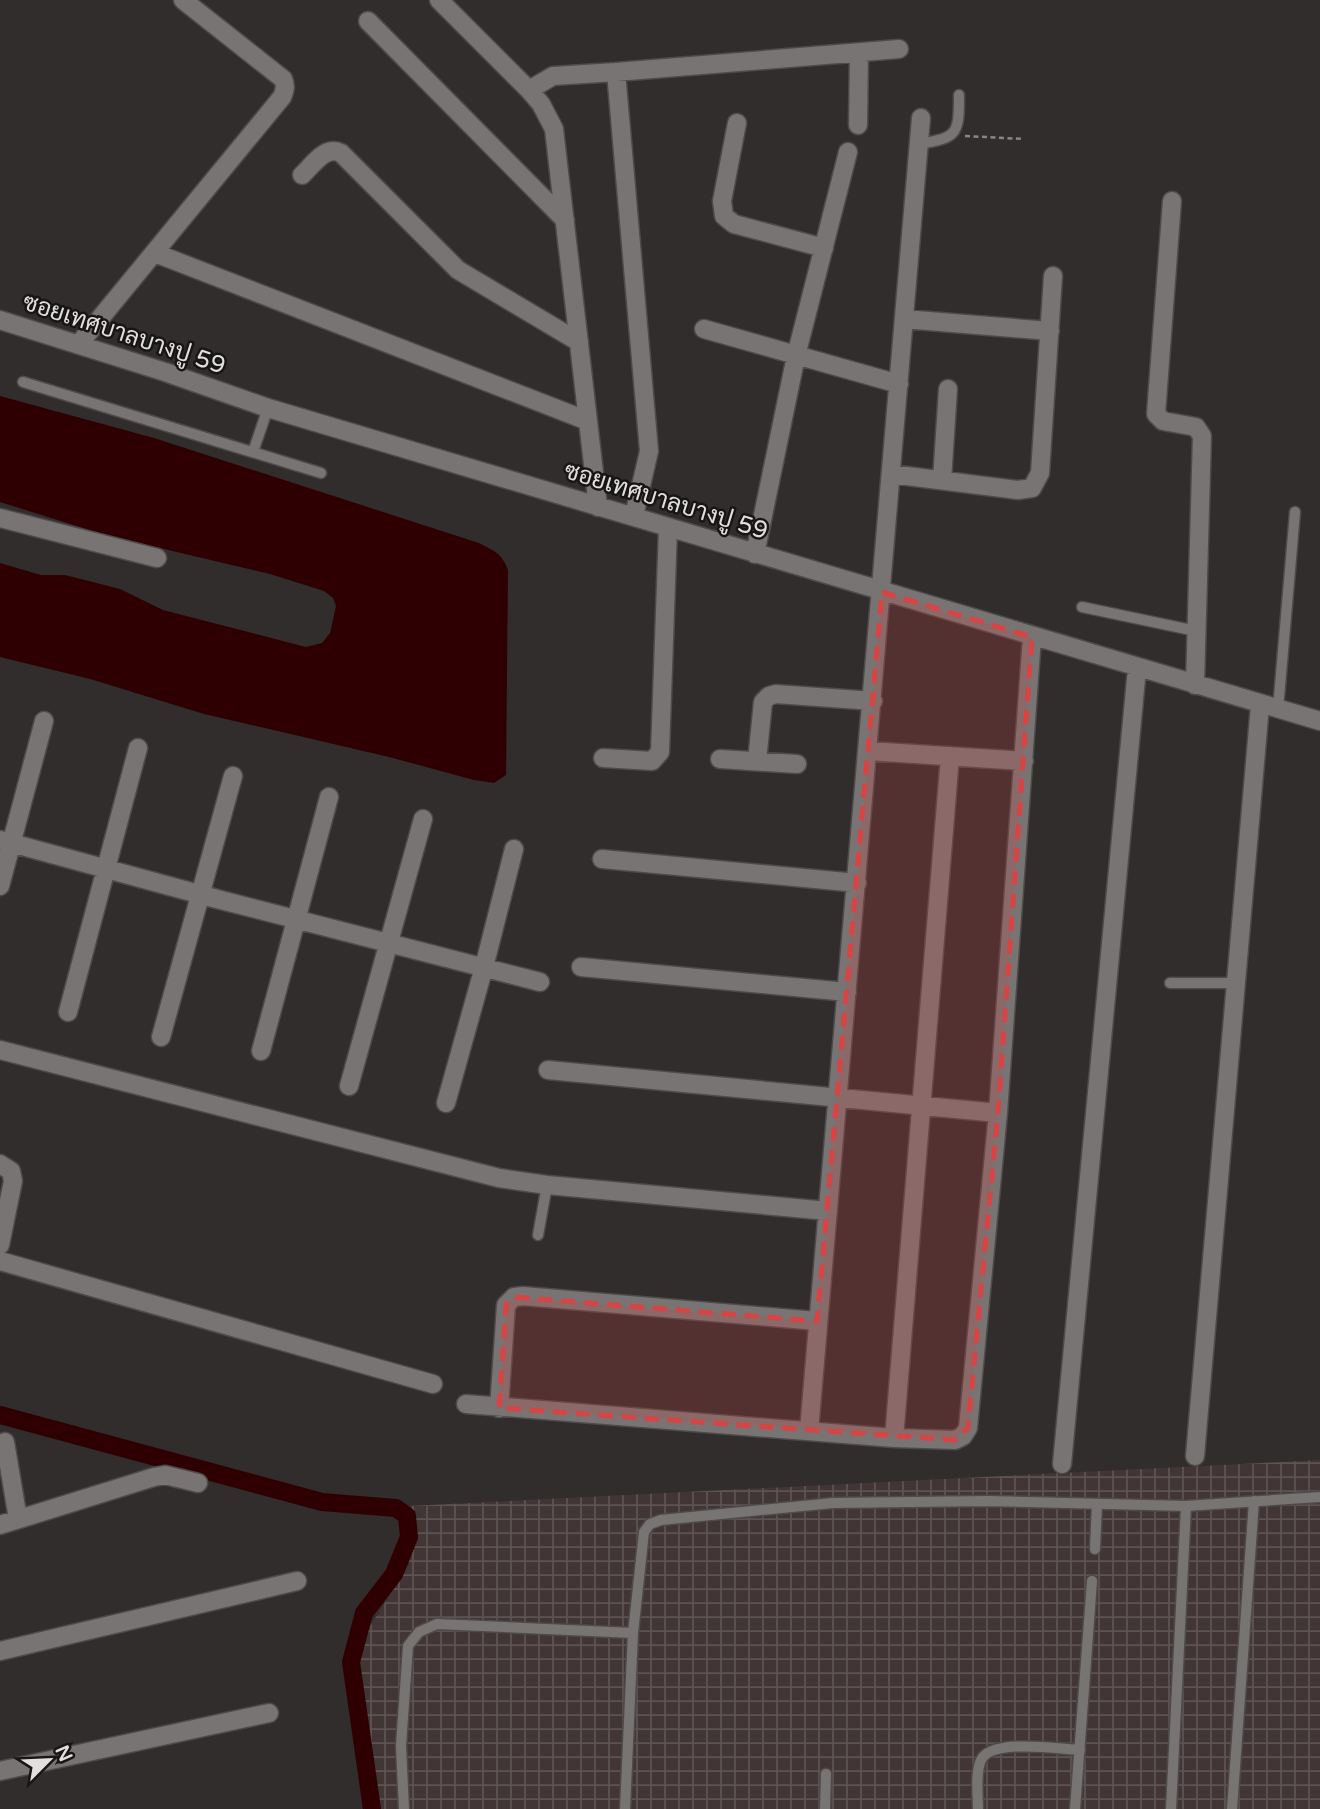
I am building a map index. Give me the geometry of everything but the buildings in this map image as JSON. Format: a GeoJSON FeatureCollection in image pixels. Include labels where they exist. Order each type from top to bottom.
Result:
{"type":"FeatureCollection","features":[{"type":"Feature","properties":{"kind":"street"},"geometry":{"type":"LineString","coordinates":[[79,344],[282,97],[286,85],[283,79],[183,0]]}},
{"type":"Feature","properties":{"kind":"street"},"geometry":{"type":"LineString","coordinates":[[439,0],[529,90],[541,104],[554,129],[598,507]]}},
{"type":"Feature","properties":{"kind":"street"},"geometry":{"type":"LineString","coordinates":[[368,22],[565,220]]}},
{"type":"Feature","properties":{"kind":"street"},"geometry":{"type":"LineString","coordinates":[[529,90],[553,76],[898,49]]}},
{"type":"Feature","properties":{"kind":"street"},"geometry":{"type":"LineString","coordinates":[[858,125],[859,53]]}},
{"type":"Feature","properties":{"kind":"street"},"geometry":{"type":"LineString","coordinates":[[616,72],[649,451],[635,516]]}},
{"type":"Feature","properties":{"kind":"street"},"geometry":{"type":"LineString","coordinates":[[809,1432],[921,118]]}},
{"type":"Feature","properties":{"kind":"street"},"geometry":{"type":"LineString","coordinates":[[737,123],[722,201],[724,216],[734,223],[824,248]]}},
{"type":"Feature","properties":{"kind":"street"},"geometry":{"type":"LineString","coordinates":[[302,175],[328,151],[341,153],[458,270],[579,342]]}},
{"type":"Feature","properties":{"kind":"street"},"geometry":{"type":"LineString","coordinates":[[755,554],[796,356],[848,152]]}},
{"type":"Feature","properties":{"kind":"street"},"geometry":{"type":"LineString","coordinates":[[1172,201],[1156,414],[1163,421],[1196,427],[1202,436],[1195,685]]}},
{"type":"Feature","properties":{"kind":"street"},"geometry":{"type":"LineString","coordinates":[[155,253],[588,421]]}},
{"type":"Feature","properties":{"kind":"street"},"geometry":{"type":"LineString","coordinates":[[891,474],[1026,490],[1032,488],[1040,473],[1053,276]]}},
{"type":"Feature","properties":{"kind":"street"},"geometry":{"type":"LineString","coordinates":[[904,319],[1050,331]]}},
{"type":"Feature","properties":{"kind":"street","name":"ซอยเทศบาลบางปู 59"},"geometry":{"type":"LineString","coordinates":[[0,320],[268,408],[1320,721]]}},
{"type":"Feature","properties":{"kind":"street"},"geometry":{"type":"LineString","coordinates":[[704,329],[899,384]]}},
{"type":"Feature","properties":{"kind":"street"},"geometry":{"type":"LineString","coordinates":[[942,480],[948,389]]}},
{"type":"Feature","properties":{"kind":"street"},"geometry":{"type":"LineString","coordinates":[[0,518],[157,558]]}},
{"type":"Feature","properties":{"kind":"street"},"geometry":{"type":"LineString","coordinates":[[603,758],[652,761],[660,752],[668,528]]}},
{"type":"Feature","properties":{"kind":"street"},"geometry":{"type":"LineString","coordinates":[[466,1404],[894,1438],[955,1440],[963,1436],[968,1427],[998,1113],[1032,637]]}},
{"type":"Feature","properties":{"kind":"street"},"geometry":{"type":"LineString","coordinates":[[1062,1464],[1137,668]]}},
{"type":"Feature","properties":{"kind":"street"},"geometry":{"type":"LineString","coordinates":[[757,761],[764,702],[769,696],[776,694],[873,701]]}},
{"type":"Feature","properties":{"kind":"street"},"geometry":{"type":"LineString","coordinates":[[1195,1456],[1260,705]]}},
{"type":"Feature","properties":{"kind":"street"},"geometry":{"type":"LineString","coordinates":[[0,886],[6,841],[44,721]]}},
{"type":"Feature","properties":{"kind":"street"},"geometry":{"type":"LineString","coordinates":[[68,1012],[138,748]]}},
{"type":"Feature","properties":{"kind":"street"},"geometry":{"type":"LineString","coordinates":[[868,751],[1024,761]]}},
{"type":"Feature","properties":{"kind":"street"},"geometry":{"type":"LineString","coordinates":[[894,1438],[950,756]]}},
{"type":"Feature","properties":{"kind":"street"},"geometry":{"type":"LineString","coordinates":[[720,759],[797,764]]}},
{"type":"Feature","properties":{"kind":"street"},"geometry":{"type":"LineString","coordinates":[[161,1037],[233,776]]}},
{"type":"Feature","properties":{"kind":"street"},"geometry":{"type":"LineString","coordinates":[[261,1051],[329,797]]}},
{"type":"Feature","properties":{"kind":"street"},"geometry":{"type":"LineString","coordinates":[[349,1087],[423,819]]}},
{"type":"Feature","properties":{"kind":"street"},"geometry":{"type":"LineString","coordinates":[[6,841],[540,982]]}},
{"type":"Feature","properties":{"kind":"street"},"geometry":{"type":"LineString","coordinates":[[446,1103],[514,849]]}},
{"type":"Feature","properties":{"kind":"street"},"geometry":{"type":"LineString","coordinates":[[602,859],[857,883]]}},
{"type":"Feature","properties":{"kind":"street"},"geometry":{"type":"LineString","coordinates":[[581,968],[847,992]]}},
{"type":"Feature","properties":{"kind":"street"},"geometry":{"type":"LineString","coordinates":[[0,1050],[499,1178],[547,1185],[828,1211]]}},
{"type":"Feature","properties":{"kind":"street"},"geometry":{"type":"LineString","coordinates":[[548,1070],[998,1113]]}},
{"type":"Feature","properties":{"kind":"street"},"geometry":{"type":"LineString","coordinates":[[0,1164],[11,1171],[13,1181],[0,1245]]}},
{"type":"Feature","properties":{"kind":"street"},"geometry":{"type":"LineString","coordinates":[[0,1261],[433,1384]]}},
{"type":"Feature","properties":{"kind":"street"},"geometry":{"type":"LineString","coordinates":[[499,1408],[506,1305],[514,1297],[817,1321]]}},
{"type":"Feature","properties":{"kind":"street"},"geometry":{"type":"LineString","coordinates":[[5,1442],[18,1519]]}},
{"type":"Feature","properties":{"kind":"street"},"geometry":{"type":"LineString","coordinates":[[0,1525],[154,1477],[165,1475],[198,1483]]}},
{"type":"Feature","properties":{"kind":"street"},"geometry":{"type":"LineString","coordinates":[[0,1651],[297,1581]]}},
{"type":"Feature","properties":{"kind":"street"},"geometry":{"type":"LineString","coordinates":[[0,1771],[270,1713]]}},
{"type":"Feature","properties":{"kind":"lane"},"geometry":{"type":"LineString","coordinates":[[919,144],[942,141],[956,130],[959,121],[959,95]]}},
{"type":"Feature","properties":{"kind":"lane"},"geometry":{"type":"LineString","coordinates":[[23,382],[321,473]]}},
{"type":"Feature","properties":{"kind":"lane"},"geometry":{"type":"LineString","coordinates":[[253,452],[268,408]]}},
{"type":"Feature","properties":{"kind":"lane"},"geometry":{"type":"LineString","coordinates":[[1278,709],[1295,512]]}},
{"type":"Feature","properties":{"kind":"lane"},"geometry":{"type":"LineString","coordinates":[[1082,607],[1196,631]]}},
{"type":"Feature","properties":{"kind":"lane"},"geometry":{"type":"LineString","coordinates":[[1170,983],[1236,983]]}},
{"type":"Feature","properties":{"kind":"lane"},"geometry":{"type":"LineString","coordinates":[[538,1235],[547,1185]]}},
{"type":"Feature","properties":{"kind":"lane"},"geometry":{"type":"LineString","coordinates":[[625,1809],[633,1633],[644,1532],[650,1524],[661,1520],[833,1503],[989,1501],[1186,1506],[1320,1497]]}},
{"type":"Feature","properties":{"kind":"lane"},"geometry":{"type":"LineString","coordinates":[[1232,1809],[1254,1502]]}},
{"type":"Feature","properties":{"kind":"lane"},"geometry":{"type":"LineString","coordinates":[[1095,1549],[1097,1504]]}},
{"type":"Feature","properties":{"kind":"lane"},"geometry":{"type":"LineString","coordinates":[[1171,1809],[1186,1506]]}},
{"type":"Feature","properties":{"kind":"lane"},"geometry":{"type":"LineString","coordinates":[[1075,1809],[1092,1581]]}},
{"type":"Feature","properties":{"kind":"lane"},"geometry":{"type":"LineString","coordinates":[[404,1809],[401,1746],[408,1646],[419,1632],[438,1624],[633,1633]]}},
{"type":"Feature","properties":{"kind":"lane"},"geometry":{"type":"LineString","coordinates":[[978,1809],[980,1762],[986,1754],[1000,1746],[1080,1750]]}},
{"type":"Feature","properties":{"kind":"lane"},"geometry":{"type":"LineString","coordinates":[[825,1809],[826,1774]]}},
{"type":"Feature","properties":{"kind":"path"},"geometry":{"type":"LineString","coordinates":[[951,135],[1024,139]]}},
{"type":"Feature","properties":{"kind":"highlighted area"},"geometry":{"type":"Polygon","coordinates":[[[882,592],[1032,637],[998,1113],[968,1428],[955,1440],[499,1408],[506,1305],[514,1297],[817,1321],[882,592]]]}},
{"type":"Feature","properties":{"kind":"shaded area"},"geometry":{"type":"Polygon","coordinates":[[[0,396],[154,438],[479,543],[497,553],[508,570],[506,775],[494,783],[474,780],[389,757],[204,714],[90,679],[0,657],[0,563],[41,575],[65,575],[120,589],[163,610],[306,647],[322,643],[330,633],[336,606],[333,598],[324,591],[270,574],[109,536],[0,502],[0,396]]]}},
{"type":"Feature","properties":{"kind":"shaded area"},"geometry":{"type":"Polygon","coordinates":[[[1320,1460],[1320,1809],[376,1809],[355,1683],[365,1634],[409,1564],[410,1506],[1320,1460]]]}},
{"type":"Feature","properties":{"kind":"waterway"},"geometry":{"type":"LineString","coordinates":[[0,1415],[322,1502],[396,1508],[407,1516],[409,1537],[394,1574],[364,1613],[351,1662],[372,1809]]}}]}
